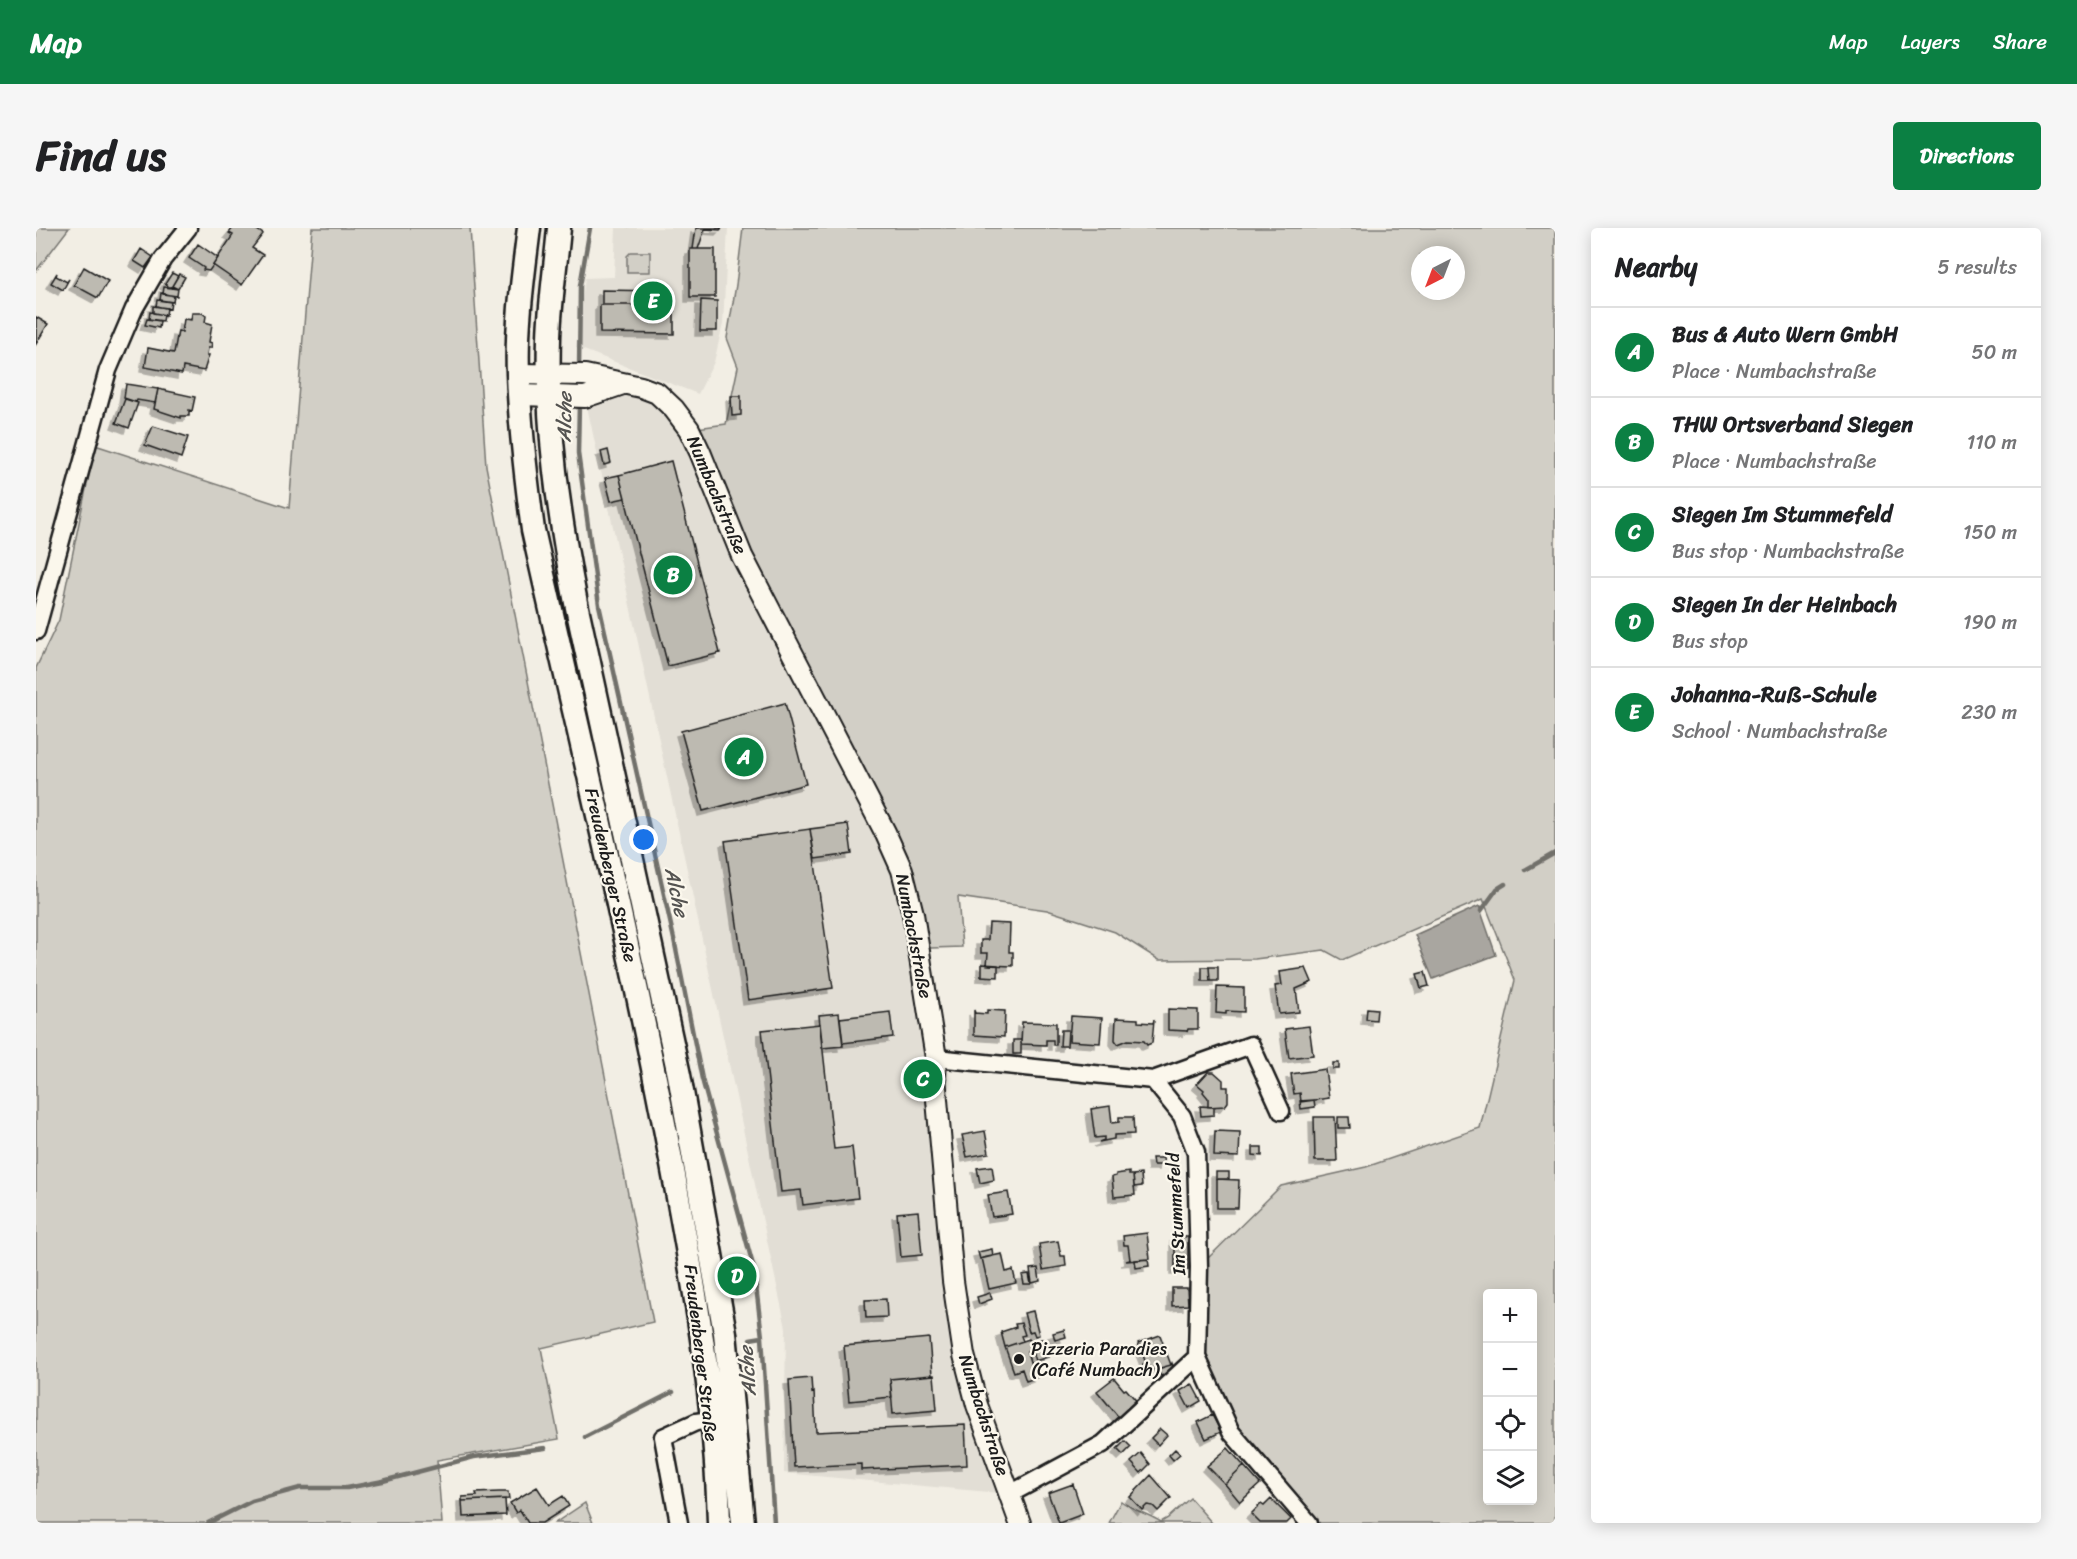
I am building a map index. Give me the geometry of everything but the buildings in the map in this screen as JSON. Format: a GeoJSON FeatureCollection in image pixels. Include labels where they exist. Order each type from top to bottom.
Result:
{"type":"FeatureCollection","features":[{"type":"Feature","properties":{"kind":"main road","name":"Freudenberger Straße"},"geometry":{"type":"LineString","coordinates":[[528,228],[522,284],[519,384],[524,462],[533,530],[657,1083],[694,1283],[711,1420],[719,1523]]}},
{"type":"Feature","properties":{"kind":"main road","name":"Freudenberger Straße"},"geometry":{"type":"LineString","coordinates":[[559,228],[549,336],[549,385],[557,492],[564,540],[679,1075],[717,1281],[726,1343],[743,1523]]}},
{"type":"Feature","properties":{"kind":"street"},"geometry":{"type":"LineString","coordinates":[[36,631],[108,370],[134,309],[163,259],[189,228]]}},
{"type":"Feature","properties":{"kind":"street","name":"Numbachstraße"},"geometry":{"type":"LineString","coordinates":[[549,385],[585,375],[641,387],[657,393],[674,409],[689,429],[742,556],[885,832],[902,870],[913,914],[936,1058],[935,1077],[953,1281],[962,1344],[977,1405],[1020,1523]]}},
{"type":"Feature","properties":{"kind":"street","name":"Numbachstraße"},"geometry":{"type":"LineString","coordinates":[[519,384],[549,385],[585,397],[623,384]]}},
{"type":"Feature","properties":{"kind":"street"},"geometry":{"type":"LineString","coordinates":[[936,1058],[1153,1080],[1251,1045],[1281,1111]]}},
{"type":"Feature","properties":{"kind":"street","name":"Im Stummefeld"},"geometry":{"type":"LineString","coordinates":[[1153,1080],[1182,1116],[1196,1152],[1199,1268],[1197,1357],[1231,1432],[1309,1523]]}},
{"type":"Feature","properties":{"kind":"street","name":"Numbachstraße"},"geometry":{"type":"LineString","coordinates":[[1010,1494],[1103,1444],[1197,1357]]}},
{"type":"Feature","properties":{"kind":"street"},"geometry":{"type":"LineString","coordinates":[[679,1523],[663,1437],[696,1422],[711,1420]]}},
{"type":"Feature","properties":{"kind":"shaded area"},"geometry":{"type":"Polygon","coordinates":[[[36,228],[69,228],[36,271],[36,228]]]}},
{"type":"Feature","properties":{"kind":"shaded area"},"geometry":{"type":"Polygon","coordinates":[[[312,228],[470,228],[486,466],[653,1322],[541,1348],[559,1439],[437,1460],[442,1523],[36,1523],[36,668],[59,620],[95,445],[289,508],[312,228]]]}},
{"type":"Feature","properties":{"kind":"shaded area"},"geometry":{"type":"Polygon","coordinates":[[[616,228],[728,228],[723,324],[714,362],[698,394],[576,347],[585,278],[614,277],[616,228]]]}},
{"type":"Feature","properties":{"kind":"shaded area"},"geometry":{"type":"Polygon","coordinates":[[[743,228],[1555,228],[1555,1523],[1309,1523],[1231,1432],[1197,1357],[1199,1267],[1281,1186],[1366,1167],[1480,1128],[1515,980],[1483,899],[1342,960],[1324,950],[1255,959],[1159,960],[1115,932],[1047,910],[958,897],[962,947],[931,948],[919,945],[913,914],[689,429],[726,424],[738,367],[727,338],[743,228]]]}},
{"type":"Feature","properties":{"kind":"shaded area"},"geometry":{"type":"Polygon","coordinates":[[[631,252],[650,252],[650,272],[627,272],[627,256],[631,252]]]}},
{"type":"Feature","properties":{"kind":"shaded area"},"geometry":{"type":"Polygon","coordinates":[[[623,384],[674,409],[783,635],[913,914],[953,1281],[1010,1494],[784,1473],[786,1328],[585,397],[623,384]]]}},
{"type":"Feature","properties":{"kind":"shaded area"},"geometry":{"type":"Polygon","coordinates":[[[1479,906],[1496,955],[1433,979],[1415,935],[1479,906]]]}},
{"type":"Feature","properties":{"kind":"shaded area"},"geometry":{"type":"Polygon","coordinates":[[[1190,1498],[1212,1523],[1109,1523],[1121,1501],[1161,1522],[1190,1498]]]}},
{"type":"Feature","properties":{"kind":"shaded area"},"geometry":{"type":"Polygon","coordinates":[[[585,1503],[593,1523],[555,1523],[585,1503]]]}},
{"type":"Feature","properties":{"kind":"waterway","name":"Alche"},"geometry":{"type":"LineString","coordinates":[[579,371],[580,286],[590,228]]}},
{"type":"Feature","properties":{"kind":"waterway","name":"Alche"},"geometry":{"type":"LineString","coordinates":[[579,403],[578,453],[599,605],[674,939],[702,1079],[754,1269],[762,1337],[774,1523]]}},
{"type":"Feature","properties":{"kind":"waterway"},"geometry":{"type":"LineString","coordinates":[[1525,870],[1555,853]]}},
{"type":"Feature","properties":{"kind":"waterway"},"geometry":{"type":"LineString","coordinates":[[1481,911],[1497,889],[1505,884]]}},
{"type":"Feature","properties":{"kind":"waterway"},"geometry":{"type":"LineString","coordinates":[[750,1339],[762,1337]]}},
{"type":"Feature","properties":{"kind":"waterway"},"geometry":{"type":"LineString","coordinates":[[585,1437],[673,1392]]}},
{"type":"Feature","properties":{"kind":"waterway"},"geometry":{"type":"LineString","coordinates":[[208,1523],[252,1501],[300,1488],[347,1488],[474,1457],[545,1448]]}},
{"type":"Feature","properties":{"kind":"place","name":"Johanna-Ruß-Schule"},"geometry":{"type":"Point","coordinates":[653,301]}},
{"type":"Feature","properties":{"kind":"place","name":"THW Ortsverband Siegen"},"geometry":{"type":"Point","coordinates":[673,575]}},
{"type":"Feature","properties":{"kind":"place","name":"Bus & Auto Wern GmbH"},"geometry":{"type":"Point","coordinates":[744,757]}},
{"type":"Feature","properties":{"kind":"place","name":"Siegen Im Stummefeld"},"geometry":{"type":"Point","coordinates":[923,1079]}},
{"type":"Feature","properties":{"kind":"place","name":"Siegen In der Heinbach"},"geometry":{"type":"Point","coordinates":[737,1276]}},
{"type":"Feature","properties":{"kind":"place","name":"Pizzeria Paradies (Café Numbach)"},"geometry":{"type":"Point","coordinates":[1019,1359]}}]}
